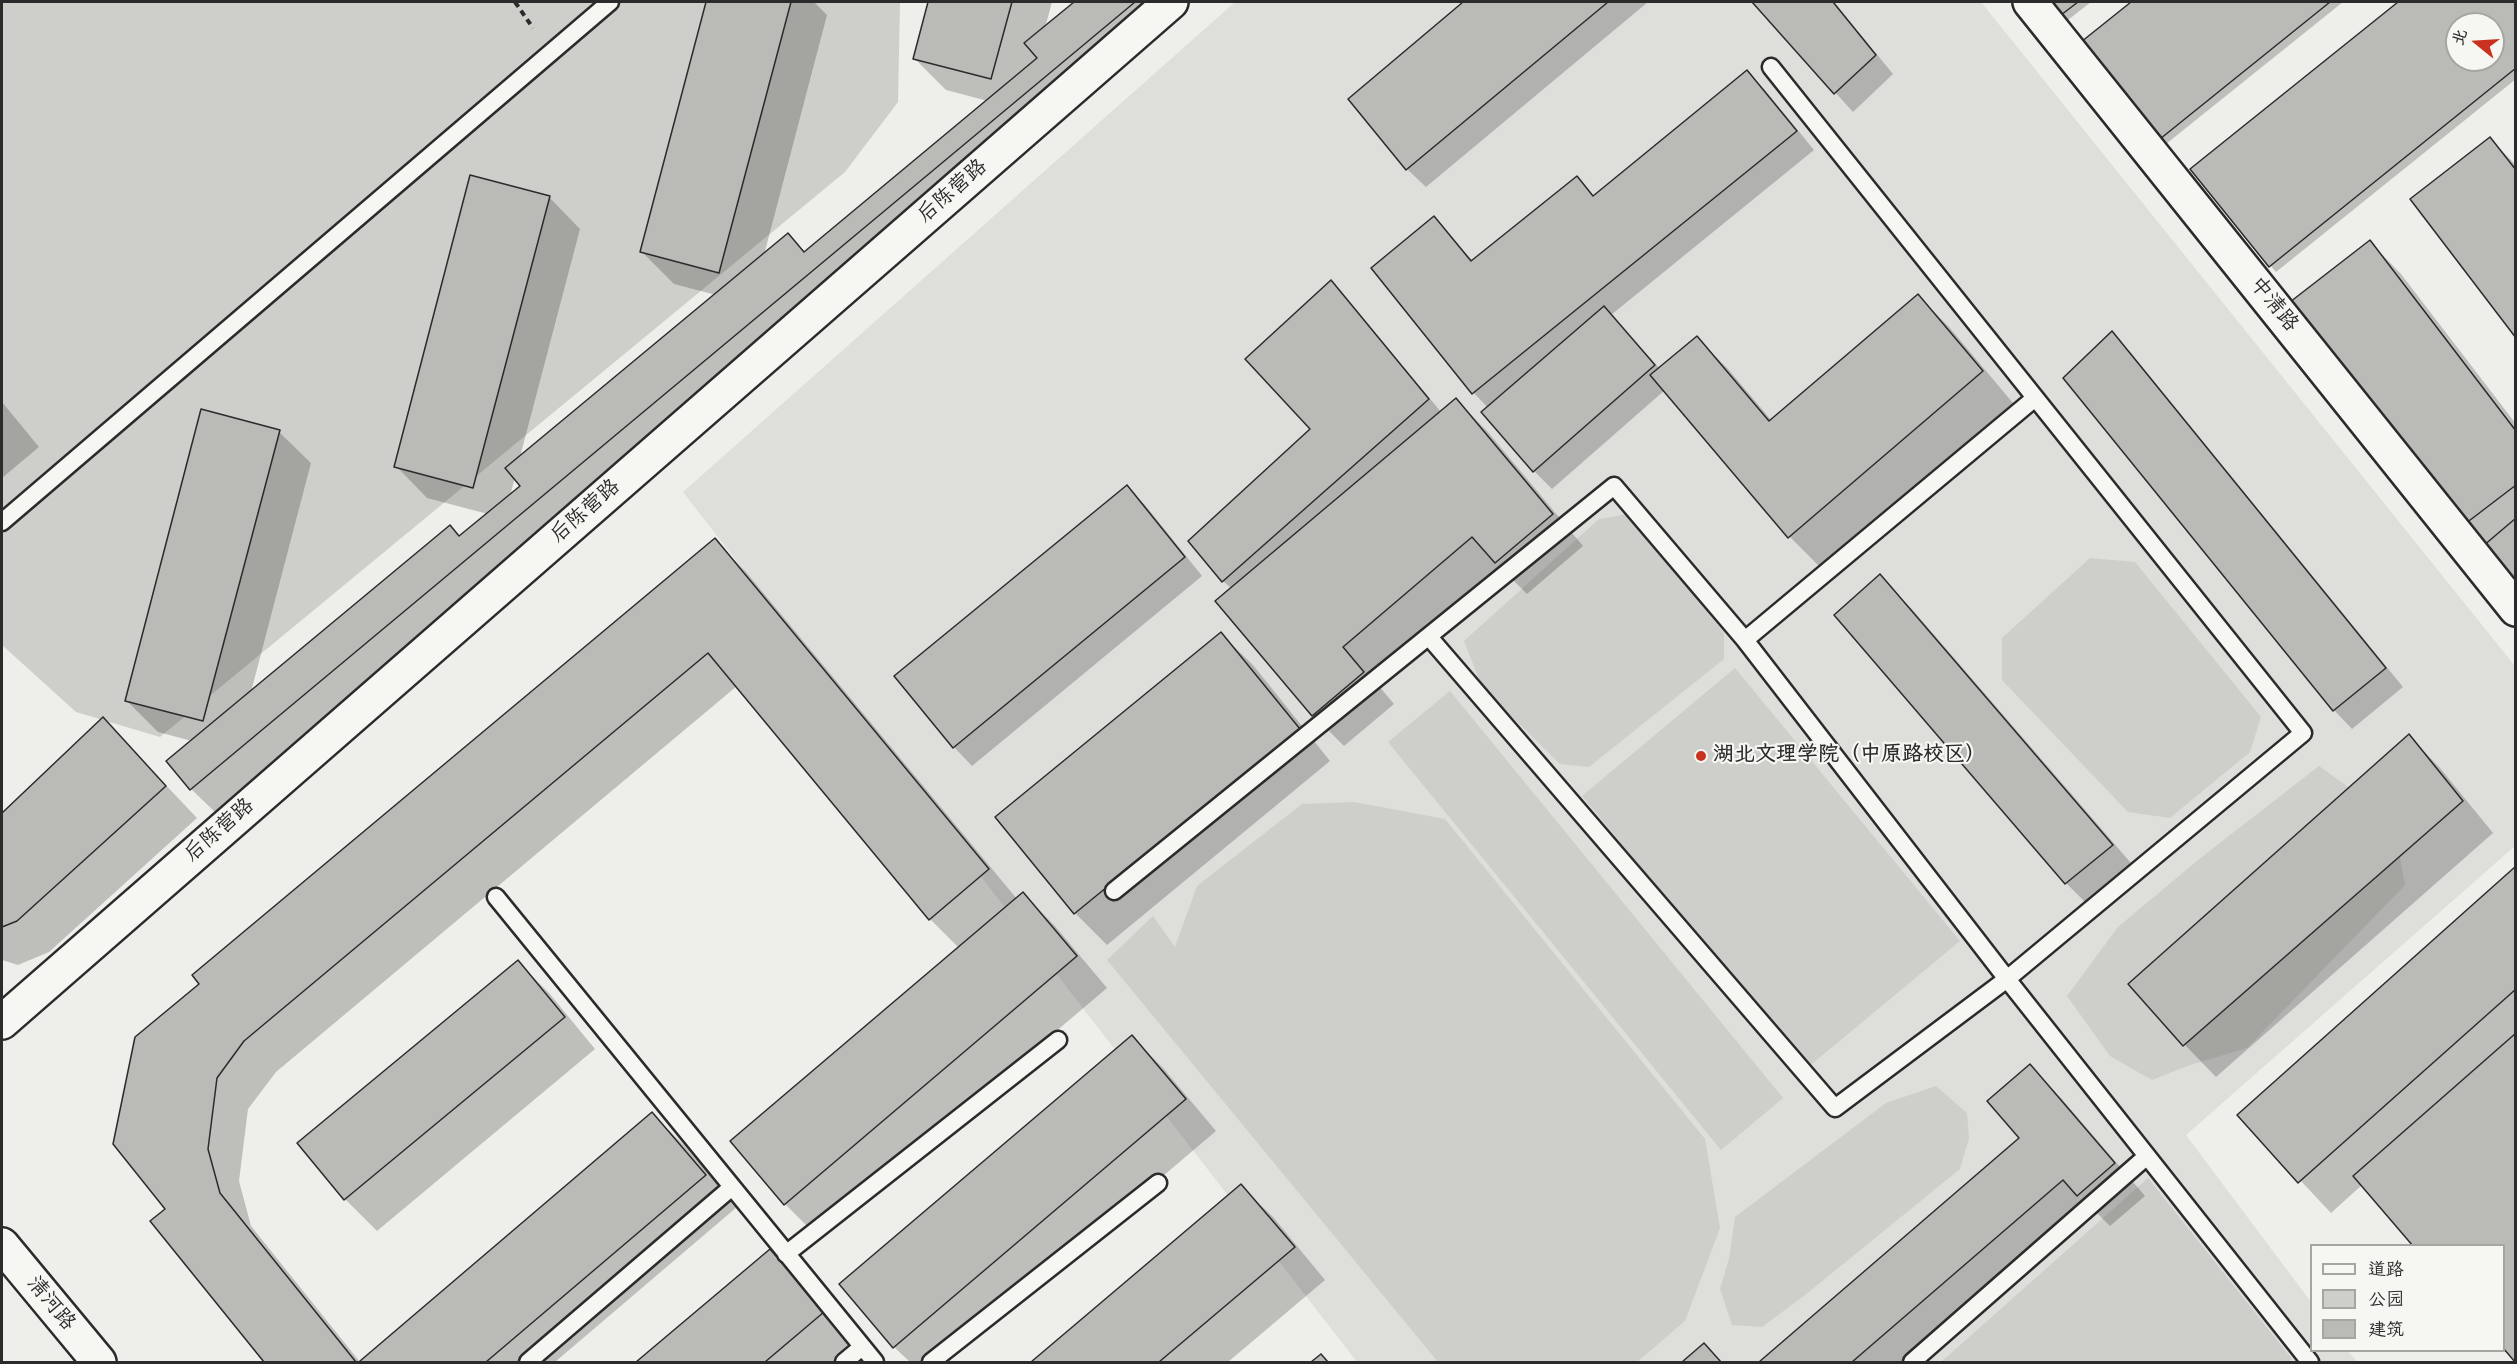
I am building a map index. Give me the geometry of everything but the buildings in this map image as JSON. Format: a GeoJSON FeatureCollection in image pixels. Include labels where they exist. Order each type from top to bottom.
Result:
{"type":"FeatureCollection","features":[{"type":"Feature","properties":{"kind":"street","name":"后陈营路"},"geometry":{"type":"LineString","coordinates":[[2,1022],[1171,2]]}},
{"type":"Feature","properties":{"kind":"street","name":"中清路"},"geometry":{"type":"LineString","coordinates":[[2030,2],[2516,609]]}},
{"type":"Feature","properties":{"kind":"street","name":"清河路"},"geometry":{"type":"LineString","coordinates":[[2,1245],[99,1362]]}},
{"type":"Feature","properties":{"kind":"lane"},"geometry":{"type":"LineString","coordinates":[[2,522],[610,2]]}},
{"type":"Feature","properties":{"kind":"lane"},"geometry":{"type":"LineString","coordinates":[[1429,637],[1835,1108],[2007,979],[2303,733],[1771,67]]}},
{"type":"Feature","properties":{"kind":"lane"},"geometry":{"type":"LineString","coordinates":[[1745,640],[2035,398]]}},
{"type":"Feature","properties":{"kind":"lane"},"geometry":{"type":"LineString","coordinates":[[1114,891],[1614,486],[1745,640],[2007,979],[2309,1362]]}},
{"type":"Feature","properties":{"kind":"lane"},"geometry":{"type":"LineString","coordinates":[[496,897],[875,1362]]}},
{"type":"Feature","properties":{"kind":"lane"},"geometry":{"type":"LineString","coordinates":[[786,1254],[1058,1040]]}},
{"type":"Feature","properties":{"kind":"lane"},"geometry":{"type":"LineString","coordinates":[[1912,1362],[2147,1156]]}},
{"type":"Feature","properties":{"kind":"lane"},"geometry":{"type":"LineString","coordinates":[[931,1362],[1158,1183]]}},
{"type":"Feature","properties":{"kind":"lane"},"geometry":{"type":"LineString","coordinates":[[528,1362],[732,1187]]}},
{"type":"Feature","properties":{"kind":"lane"},"geometry":{"type":"LineString","coordinates":[[844,1362],[862,1347]]}},
{"type":"Feature","properties":{"kind":"shaded area","name":"湖北文理学院（中原路校区）"},"geometry":{"type":"Polygon","coordinates":[[[1235,2],[1981,2],[2515,666],[2515,846],[2186,1135],[2310,1301],[2310,1352],[2349,1352],[2357,1362],[1357,1362],[683,492],[1235,2]]]}},
{"type":"Feature","properties":{"kind":"green space"},"geometry":{"type":"Polygon","coordinates":[[[2,2],[900,2],[898,102],[845,172],[160,737],[76,712],[2,645],[2,2]]]}},
{"type":"Feature","properties":{"kind":"green space"},"geometry":{"type":"Polygon","coordinates":[[[1628,514],[1724,633],[1724,659],[1589,767],[1560,764],[1482,687],[1464,641],[1599,519],[1628,514]]]}},
{"type":"Feature","properties":{"kind":"green space"},"geometry":{"type":"Polygon","coordinates":[[[2090,558],[2135,562],[2261,717],[2250,752],[2170,818],[2128,812],[2002,680],[2002,638],[2090,558]]]}},
{"type":"Feature","properties":{"kind":"green space"},"geometry":{"type":"Polygon","coordinates":[[[1735,668],[1960,941],[1807,1068],[1582,796],[1735,668]]]}},
{"type":"Feature","properties":{"kind":"green space"},"geometry":{"type":"Polygon","coordinates":[[[1450,691],[1783,1098],[1721,1150],[1388,742],[1450,691]]]}},
{"type":"Feature","properties":{"kind":"green space"},"geometry":{"type":"Polygon","coordinates":[[[2319,766],[2393,819],[2405,885],[2247,1048],[2190,1065],[2152,1080],[2110,1056],[2067,996],[2118,927],[2203,856],[2319,766]]]}},
{"type":"Feature","properties":{"kind":"green space"},"geometry":{"type":"Polygon","coordinates":[[[1354,802],[1445,819],[1705,1139],[1720,1228],[1685,1321],[1637,1362],[1438,1362],[1107,960],[1153,916],[1175,947],[1197,886],[1302,804],[1354,802]]]}},
{"type":"Feature","properties":{"kind":"green space"},"geometry":{"type":"Polygon","coordinates":[[[1936,1086],[1967,1113],[1969,1138],[1960,1169],[1805,1295],[1762,1327],[1732,1325],[1720,1289],[1729,1259],[1735,1217],[1886,1103],[1936,1086]]]}},
{"type":"Feature","properties":{"kind":"green space"},"geometry":{"type":"Polygon","coordinates":[[[2148,1178],[2292,1359],[2288,1362],[1941,1362],[2148,1178]]]}},
{"type":"Feature","properties":{"kind":"place","name":"湖北文理学院（中原路校区）"},"geometry":{"type":"Point","coordinates":[1701,756]}}]}
